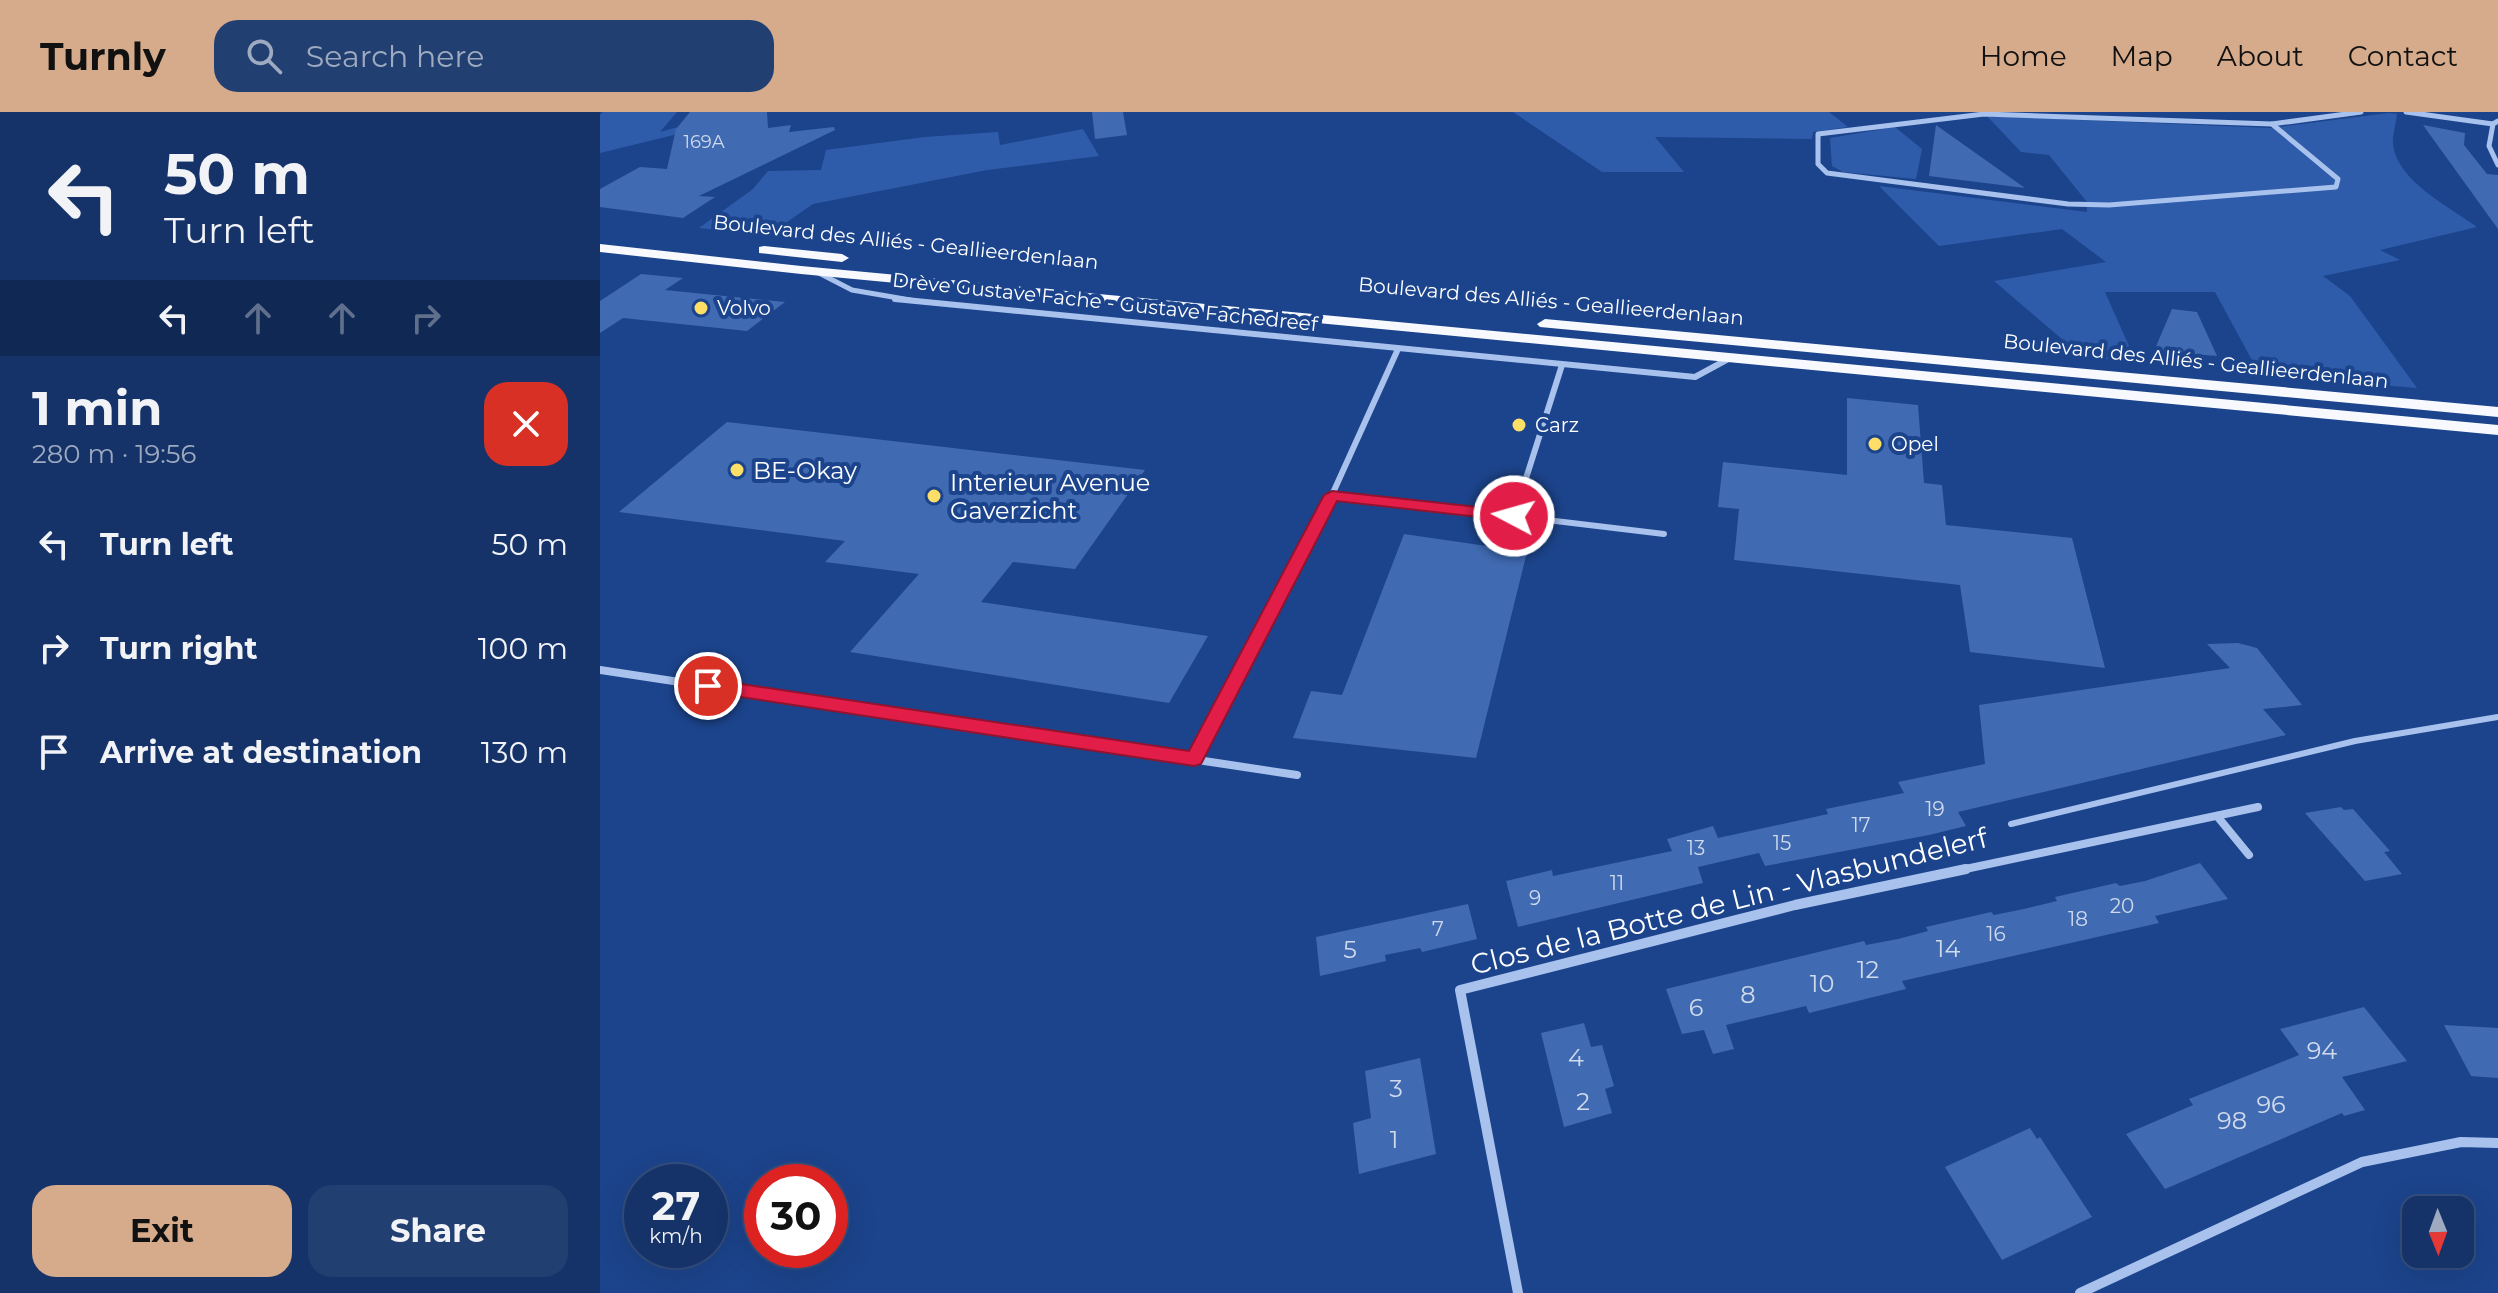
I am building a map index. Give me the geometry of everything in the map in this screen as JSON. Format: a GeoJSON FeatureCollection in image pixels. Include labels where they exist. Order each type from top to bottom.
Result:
{"type":"FeatureCollection","features":[{"type":"Feature","properties":{"kind":"highway","name":"Boulevard des Alliés - Geallieerdenlaan"},"geometry":{"type":"LineString","coordinates":[[600,245],[814,271],[2498,430]]}},
{"type":"Feature","properties":{"kind":"highway","name":"Boulevard des Alliés - Geallieerdenlaan"},"geometry":{"type":"LineString","coordinates":[[600,245],[1736,339],[2498,412]]}},
{"type":"Feature","properties":{"kind":"street"},"geometry":{"type":"LineString","coordinates":[[2272,124],[2338,179],[2336,187],[2109,205],[2068,204],[1827,173],[1818,164],[1818,134],[1984,114],[2272,124],[2361,112]]}},
{"type":"Feature","properties":{"kind":"street"},"geometry":{"type":"LineString","coordinates":[[2406,112],[2495,123],[2488,152],[2498,165]]}},
{"type":"Feature","properties":{"kind":"street","name":"Drève Gustave Fache - Gustave Fachedreef"},"geometry":{"type":"LineString","coordinates":[[814,271],[832,283],[859,294],[893,299],[1562,365],[1695,377],[1733,356]]}},
{"type":"Feature","properties":{"kind":"street"},"geometry":{"type":"LineString","coordinates":[[1194,759],[1332,495],[1398,349]]}},
{"type":"Feature","properties":{"kind":"street"},"geometry":{"type":"LineString","coordinates":[[1514,516],[1562,365]]}},
{"type":"Feature","properties":{"kind":"street"},"geometry":{"type":"LineString","coordinates":[[1332,495],[1664,534]]}},
{"type":"Feature","properties":{"kind":"street"},"geometry":{"type":"LineString","coordinates":[[600,670],[1297,775]]}},
{"type":"Feature","properties":{"kind":"street","name":"Clos de la Botte de Lin - Vlasbundelerf"},"geometry":{"type":"LineString","coordinates":[[1518,1293],[1460,990],[1795,905],[2258,807]]}},
{"type":"Feature","properties":{"kind":"street"},"geometry":{"type":"LineString","coordinates":[[2217,816],[2249,855]]}},
{"type":"Feature","properties":{"kind":"street"},"geometry":{"type":"LineString","coordinates":[[2080,1293],[2362,1162],[2461,1142],[2498,1143]]}},
{"type":"Feature","properties":{"kind":"lane"},"geometry":{"type":"LineString","coordinates":[[1733,356],[1736,339]]}},
{"type":"Feature","properties":{"kind":"lane"},"geometry":{"type":"LineString","coordinates":[[1882,353],[1884,370]]}},
{"type":"Feature","properties":{"kind":"lane"},"geometry":{"type":"LineString","coordinates":[[2011,824],[2355,741],[2498,717]]}},
{"type":"Feature","properties":{"kind":"shaded area"},"geometry":{"type":"Polygon","coordinates":[[[603,112],[677,112],[660,132],[733,112],[706,127],[600,153],[600,115],[603,112]]]}},
{"type":"Feature","properties":{"kind":"shaded area"},"geometry":{"type":"Polygon","coordinates":[[[1513,112],[1829,112],[1848,127],[1813,132],[1812,139],[1655,137],[1684,172],[1602,172],[1513,112]]]}},
{"type":"Feature","properties":{"kind":"shaded area"},"geometry":{"type":"Polygon","coordinates":[[[2397,114],[2393,145],[2404,171],[2427,192],[2477,227],[2380,250],[2400,260],[2323,276],[2350,296],[2417,388],[2260,375],[2215,292],[2105,292],[2136,362],[2083,357],[1994,281],[2106,262],[2062,229],[1939,246],[1879,186],[2087,212],[2087,202],[2049,155],[2021,152],[1987,116],[2271,128],[2397,114]]]}},
{"type":"Feature","properties":{"kind":"shaded area"},"geometry":{"type":"Polygon","coordinates":[[[1895,127],[1922,149],[1916,179],[1843,172],[1832,166],[1830,138],[1895,127]]]}},
{"type":"Feature","properties":{"kind":"shaded area"},"geometry":{"type":"Polygon","coordinates":[[[1083,129],[1099,156],[987,170],[813,204],[768,235],[699,228],[753,189],[768,171],[821,170],[826,150],[925,137],[998,132],[1000,145],[1083,129]]]}},
{"type":"Feature","properties":{"kind":"building"},"geometry":{"type":"Polygon","coordinates":[[[690,112],[767,112],[768,128],[791,125],[789,132],[834,127],[835,130],[699,196],[715,197],[683,218],[600,207],[600,189],[640,167],[667,169],[676,129],[690,112]]]}},
{"type":"Feature","properties":{"kind":"building"},"geometry":{"type":"Polygon","coordinates":[[[1092,112],[1123,112],[1127,135],[1095,139],[1092,112]]]}},
{"type":"Feature","properties":{"kind":"building"},"geometry":{"type":"Polygon","coordinates":[[[1936,125],[2025,188],[1929,176],[1936,125]]]}},
{"type":"Feature","properties":{"kind":"building"},"geometry":{"type":"Polygon","coordinates":[[[2423,125],[2465,133],[2464,145],[2487,174],[2498,175],[2498,229],[2423,125]]]}},
{"type":"Feature","properties":{"kind":"building"},"geometry":{"type":"Polygon","coordinates":[[[641,274],[683,278],[665,290],[785,302],[747,331],[623,318],[600,333],[600,301],[641,274]]]}},
{"type":"Feature","properties":{"kind":"building"},"geometry":{"type":"Polygon","coordinates":[[[2172,309],[2197,312],[2217,356],[2154,351],[2172,309]]]}},
{"type":"Feature","properties":{"kind":"building"},"geometry":{"type":"Polygon","coordinates":[[[1847,398],[1918,405],[1924,483],[1942,485],[1946,525],[2072,538],[2105,668],[1970,652],[1960,585],[1734,560],[1739,509],[1718,507],[1723,462],[1847,475],[1847,398]]]}},
{"type":"Feature","properties":{"kind":"building"},"geometry":{"type":"Polygon","coordinates":[[[727,422],[1145,470],[1075,569],[1013,562],[981,602],[1208,636],[1169,703],[850,652],[919,574],[825,562],[845,541],[619,512],[727,422]]]}},
{"type":"Feature","properties":{"kind":"building"},"geometry":{"type":"Polygon","coordinates":[[[1404,534],[1527,552],[1476,758],[1293,738],[1311,691],[1342,695],[1404,534]]]}},
{"type":"Feature","properties":{"kind":"building"},"geometry":{"type":"Polygon","coordinates":[[[2238,643],[2257,648],[2302,705],[2263,709],[2286,735],[1958,812],[1966,826],[1929,835],[1765,866],[1759,853],[1698,867],[1703,883],[1518,927],[1506,881],[1552,870],[1553,876],[1672,851],[1667,839],[1713,826],[1718,838],[1828,814],[1826,809],[1904,793],[1898,782],[1985,764],[1979,705],[2230,668],[2207,644],[2238,643]]]}},
{"type":"Feature","properties":{"kind":"building"},"geometry":{"type":"Polygon","coordinates":[[[2341,807],[2344,810],[2353,809],[2390,851],[2384,852],[2402,874],[2365,881],[2305,813],[2341,807]]]}},
{"type":"Feature","properties":{"kind":"building"},"geometry":{"type":"Polygon","coordinates":[[[2200,863],[2228,899],[2155,916],[2159,923],[1902,981],[1906,989],[1809,1013],[1806,1006],[1726,1025],[1734,1049],[1713,1054],[1704,1030],[1682,1034],[1666,989],[1864,941],[1866,945],[1898,939],[1928,931],[1926,927],[1991,912],[1994,915],[2024,909],[2057,901],[2055,897],[2116,883],[2120,886],[2145,881],[2200,863]]]}},
{"type":"Feature","properties":{"kind":"building"},"geometry":{"type":"Polygon","coordinates":[[[1468,904],[1477,939],[1422,952],[1420,948],[1385,955],[1386,961],[1320,976],[1316,937],[1468,904]]]}},
{"type":"Feature","properties":{"kind":"building"},"geometry":{"type":"Polygon","coordinates":[[[2364,1007],[2407,1061],[2342,1077],[2365,1110],[2344,1116],[2342,1113],[2165,1189],[2126,1134],[2193,1105],[2189,1099],[2299,1055],[2280,1029],[2364,1007]]]}},
{"type":"Feature","properties":{"kind":"building"},"geometry":{"type":"Polygon","coordinates":[[[1584,1023],[1591,1047],[1602,1045],[1614,1086],[1605,1089],[1612,1113],[1564,1127],[1541,1033],[1584,1023]]]}},
{"type":"Feature","properties":{"kind":"building"},"geometry":{"type":"Polygon","coordinates":[[[2444,1025],[2498,1028],[2498,1078],[2471,1076],[2444,1025]]]}},
{"type":"Feature","properties":{"kind":"building"},"geometry":{"type":"Polygon","coordinates":[[[1420,1058],[1436,1154],[1359,1174],[1353,1123],[1371,1118],[1365,1071],[1420,1058]]]}},
{"type":"Feature","properties":{"kind":"building"},"geometry":{"type":"Polygon","coordinates":[[[2030,1128],[2037,1139],[2040,1137],[2092,1217],[2002,1260],[1945,1167],[2030,1128]]]}},
{"type":"Feature","properties":{"kind":"place","name":"Volvo"},"geometry":{"type":"Point","coordinates":[701,308]}},
{"type":"Feature","properties":{"kind":"place","name":"Carz"},"geometry":{"type":"Point","coordinates":[1519,425]}},
{"type":"Feature","properties":{"kind":"place","name":"Opel"},"geometry":{"type":"Point","coordinates":[1875,444]}},
{"type":"Feature","properties":{"kind":"place","name":"BE-Okay"},"geometry":{"type":"Point","coordinates":[737,470]}},
{"type":"Feature","properties":{"kind":"place","name":"Interieur Avenue Gaverzicht"},"geometry":{"type":"Point","coordinates":[934,496]}},
{"type":"Feature","properties":{"kind":"route"},"geometry":{"type":"LineString","coordinates":[[708,686],[1194,759],[1332,495],[1514,516]]}}]}
